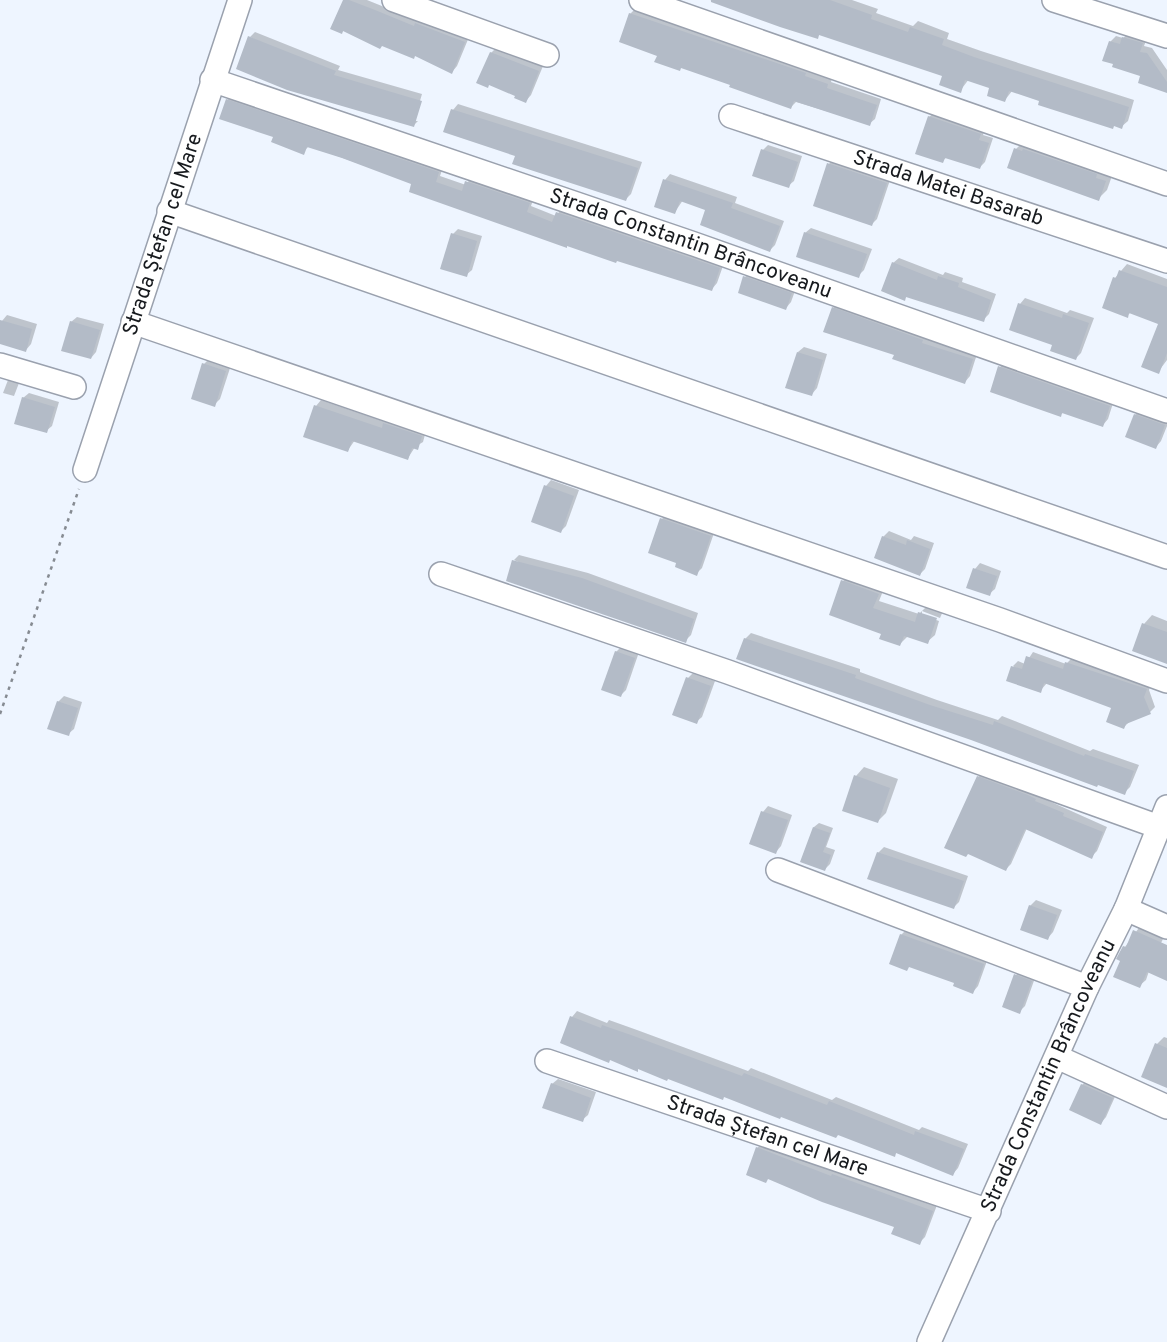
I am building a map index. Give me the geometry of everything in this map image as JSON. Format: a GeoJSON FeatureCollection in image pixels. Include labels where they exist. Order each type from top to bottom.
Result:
{"type":"FeatureCollection","features":[{"type":"Feature","properties":{"kind":"street","name":"Strada Ștefan cel Mare"},"geometry":{"type":"LineString","coordinates":[[85,470],[240,0]]}},
{"type":"Feature","properties":{"kind":"street"},"geometry":{"type":"LineString","coordinates":[[394,0],[547,55]]}},
{"type":"Feature","properties":{"kind":"street"},"geometry":{"type":"LineString","coordinates":[[640,0],[1167,184]]}},
{"type":"Feature","properties":{"kind":"street"},"geometry":{"type":"LineString","coordinates":[[1054,0],[1167,36]]}},
{"type":"Feature","properties":{"kind":"street","name":"Strada Constantin Brâncoveanu"},"geometry":{"type":"LineString","coordinates":[[212,80],[678,239],[1167,411]]}},
{"type":"Feature","properties":{"kind":"street","name":"Strada Matei Basarab"},"geometry":{"type":"LineString","coordinates":[[731,116],[1167,261]]}},
{"type":"Feature","properties":{"kind":"street"},"geometry":{"type":"LineString","coordinates":[[169,211],[1167,557]]}},
{"type":"Feature","properties":{"kind":"street"},"geometry":{"type":"LineString","coordinates":[[133,322],[1000,620],[1167,681]]}},
{"type":"Feature","properties":{"kind":"street"},"geometry":{"type":"LineString","coordinates":[[0,365],[74,387]]}},
{"type":"Feature","properties":{"kind":"street"},"geometry":{"type":"LineString","coordinates":[[441,574],[728,672],[1164,815]]}},
{"type":"Feature","properties":{"kind":"street","name":"Strada Constantin Brâncoveanu"},"geometry":{"type":"LineString","coordinates":[[929,1342],[1087,987],[1126,909],[1164,815]]}},
{"type":"Feature","properties":{"kind":"street"},"geometry":{"type":"LineString","coordinates":[[778,870],[1087,987]]}},
{"type":"Feature","properties":{"kind":"street"},"geometry":{"type":"LineString","coordinates":[[1126,909],[1167,927]]}},
{"type":"Feature","properties":{"kind":"street"},"geometry":{"type":"LineString","coordinates":[[1057,1057],[1167,1107]]}},
{"type":"Feature","properties":{"kind":"street","name":"Strada Ștefan cel Mare"},"geometry":{"type":"LineString","coordinates":[[547,1061],[989,1211]]}},
{"type":"Feature","properties":{"kind":"path"},"geometry":{"type":"LineString","coordinates":[[0,714],[68,526],[85,470]]}},
{"type":"Feature","properties":{"kind":"building"},"geometry":{"type":"Polygon","coordinates":[[[343,0],[465,42],[452,74],[415,56],[414,59],[382,46],[380,49],[343,31],[342,34],[330,29],[343,0]]]}},
{"type":"Feature","properties":{"kind":"building"},"geometry":{"type":"Polygon","coordinates":[[[711,0],[830,0],[908,32],[910,27],[944,39],[942,45],[974,57],[1129,107],[1122,129],[1114,126],[1113,129],[1038,105],[1039,101],[1009,91],[1005,102],[987,96],[989,88],[965,80],[961,93],[939,85],[942,76],[819,35],[818,39],[780,27],[711,0]]]}},
{"type":"Feature","properties":{"kind":"building"},"geometry":{"type":"Polygon","coordinates":[[[629,13],[806,73],[805,76],[828,84],[827,88],[877,105],[870,126],[794,101],[791,109],[681,68],[680,71],[654,62],[657,56],[619,42],[629,13]]]}},
{"type":"Feature","properties":{"kind":"building"},"geometry":{"type":"Polygon","coordinates":[[[248,36],[336,71],[334,75],[422,101],[414,127],[287,90],[236,69],[248,36]]]}},
{"type":"Feature","properties":{"kind":"building"},"geometry":{"type":"Polygon","coordinates":[[[1122,37],[1143,43],[1140,52],[1147,53],[1167,82],[1167,93],[1138,83],[1140,76],[1102,61],[1109,41],[1120,44],[1122,37]]]}},
{"type":"Feature","properties":{"kind":"building"},"geometry":{"type":"Polygon","coordinates":[[[490,52],[539,71],[526,103],[489,85],[488,88],[476,83],[490,52]]]}},
{"type":"Feature","properties":{"kind":"building"},"geometry":{"type":"Polygon","coordinates":[[[226,99],[439,172],[436,182],[462,191],[465,181],[530,203],[527,212],[552,222],[556,212],[720,268],[712,291],[567,248],[409,192],[411,184],[342,158],[307,147],[304,155],[271,142],[273,137],[219,119],[226,99]]]}},
{"type":"Feature","properties":{"kind":"building"},"geometry":{"type":"Polygon","coordinates":[[[451,109],[638,168],[626,201],[512,164],[515,156],[443,132],[451,109]]]}},
{"type":"Feature","properties":{"kind":"building"},"geometry":{"type":"Polygon","coordinates":[[[928,116],[981,134],[979,140],[989,143],[980,169],[945,158],[943,163],[915,154],[928,116]]]}},
{"type":"Feature","properties":{"kind":"building"},"geometry":{"type":"Polygon","coordinates":[[[1014,148],[1097,174],[1096,178],[1106,181],[1099,201],[1007,168],[1014,148]]]}},
{"type":"Feature","properties":{"kind":"building"},"geometry":{"type":"Polygon","coordinates":[[[761,149],[798,162],[789,188],[752,176],[761,149]]]}},
{"type":"Feature","properties":{"kind":"building"},"geometry":{"type":"Polygon","coordinates":[[[827,163],[887,183],[872,226],[813,206],[827,163]]]}},
{"type":"Feature","properties":{"kind":"building"},"geometry":{"type":"Polygon","coordinates":[[[663,179],[733,203],[731,208],[780,226],[770,252],[700,225],[705,210],[680,201],[675,214],[654,207],[663,179]]]}},
{"type":"Feature","properties":{"kind":"building"},"geometry":{"type":"Polygon","coordinates":[[[804,232],[867,254],[859,278],[796,257],[804,232]]]}},
{"type":"Feature","properties":{"kind":"building"},"geometry":{"type":"Polygon","coordinates":[[[451,233],[477,241],[467,277],[440,269],[451,233]]]}},
{"type":"Feature","properties":{"kind":"building"},"geometry":{"type":"Polygon","coordinates":[[[892,262],[937,280],[938,276],[959,283],[958,287],[991,300],[984,322],[906,297],[905,301],[881,291],[892,262]]]}},
{"type":"Feature","properties":{"kind":"building"},"geometry":{"type":"Polygon","coordinates":[[[1119,270],[1167,287],[1167,353],[1159,374],[1141,367],[1158,324],[1129,313],[1128,318],[1102,308],[1113,277],[1116,278],[1119,270]]]}},
{"type":"Feature","properties":{"kind":"building"},"geometry":{"type":"Polygon","coordinates":[[[743,276],[792,293],[786,310],[738,293],[743,276]]]}},
{"type":"Feature","properties":{"kind":"building"},"geometry":{"type":"Polygon","coordinates":[[[1018,303],[1062,318],[1063,314],[1089,323],[1076,360],[1050,351],[1052,345],[1009,330],[1018,303]]]}},
{"type":"Feature","properties":{"kind":"building"},"geometry":{"type":"Polygon","coordinates":[[[832,307],[923,340],[922,343],[973,359],[965,384],[892,359],[894,355],[823,332],[832,307]]]}},
{"type":"Feature","properties":{"kind":"building"},"geometry":{"type":"Polygon","coordinates":[[[0,320],[32,329],[26,352],[0,344],[0,320]]]}},
{"type":"Feature","properties":{"kind":"building"},"geometry":{"type":"Polygon","coordinates":[[[70,321],[100,330],[91,359],[61,351],[70,321]]]}},
{"type":"Feature","properties":{"kind":"building"},"geometry":{"type":"Polygon","coordinates":[[[797,352],[823,360],[812,396],[785,388],[797,352]]]}},
{"type":"Feature","properties":{"kind":"building"},"geometry":{"type":"Polygon","coordinates":[[[202,363],[226,371],[215,407],[191,399],[202,363]]]}},
{"type":"Feature","properties":{"kind":"building"},"geometry":{"type":"Polygon","coordinates":[[[998,366],[1110,406],[1103,427],[1062,413],[1061,417],[990,392],[998,366]]]}},
{"type":"Feature","properties":{"kind":"building"},"geometry":{"type":"Polygon","coordinates":[[[22,397],[55,407],[47,433],[14,424],[22,397]]]}},
{"type":"Feature","properties":{"kind":"building"},"geometry":{"type":"Polygon","coordinates":[[[314,405],[382,428],[383,423],[422,436],[418,450],[412,448],[408,460],[352,441],[348,452],[303,437],[314,405]]]}},
{"type":"Feature","properties":{"kind":"building"},"geometry":{"type":"Polygon","coordinates":[[[1134,414],[1165,425],[1156,449],[1125,437],[1134,414]]]}},
{"type":"Feature","properties":{"kind":"building"},"geometry":{"type":"Polygon","coordinates":[[[544,485],[574,496],[561,533],[531,522],[544,485]]]}},
{"type":"Feature","properties":{"kind":"building"},"geometry":{"type":"Polygon","coordinates":[[[660,518],[711,536],[697,576],[675,567],[676,563],[648,553],[660,518]]]}},
{"type":"Feature","properties":{"kind":"building"},"geometry":{"type":"Polygon","coordinates":[[[882,536],[906,545],[907,540],[930,549],[920,576],[874,558],[882,536]]]}},
{"type":"Feature","properties":{"kind":"building"},"geometry":{"type":"Polygon","coordinates":[[[512,560],[582,578],[694,619],[686,643],[506,581],[512,560]]]}},
{"type":"Feature","properties":{"kind":"building"},"geometry":{"type":"Polygon","coordinates":[[[973,568],[997,576],[990,596],[966,588],[973,568]]]}},
{"type":"Feature","properties":{"kind":"building"},"geometry":{"type":"Polygon","coordinates":[[[841,580],[879,594],[873,608],[915,622],[918,612],[937,618],[928,644],[904,636],[900,646],[879,639],[881,634],[829,615],[841,580]]]}},
{"type":"Feature","properties":{"kind":"building"},"geometry":{"type":"Polygon","coordinates":[[[1142,623],[1167,632],[1167,664],[1132,651],[1142,623]]]}},
{"type":"Feature","properties":{"kind":"building"},"geometry":{"type":"Polygon","coordinates":[[[744,638],[856,675],[855,678],[930,705],[993,725],[994,721],[1084,756],[1085,754],[1134,771],[1125,795],[736,659],[744,638]]]}},
{"type":"Feature","properties":{"kind":"building"},"geometry":{"type":"Polygon","coordinates":[[[615,651],[635,658],[621,697],[601,690],[615,651]]]}},
{"type":"Feature","properties":{"kind":"building"},"geometry":{"type":"Polygon","coordinates":[[[1026,656],[1063,669],[1065,662],[1147,689],[1144,697],[1151,714],[1126,724],[1124,729],[1106,722],[1111,708],[1044,683],[1041,693],[1006,681],[1011,666],[1022,669],[1026,656]]]}},
{"type":"Feature","properties":{"kind":"building"},"geometry":{"type":"Polygon","coordinates":[[[686,677],[711,686],[697,724],[672,715],[686,677]]]}},
{"type":"Feature","properties":{"kind":"building"},"geometry":{"type":"Polygon","coordinates":[[[57,701],[78,708],[69,736],[47,729],[57,701]]]}},
{"type":"Feature","properties":{"kind":"building"},"geometry":{"type":"Polygon","coordinates":[[[854,775],[890,788],[878,823],[842,811],[854,775]]]}},
{"type":"Feature","properties":{"kind":"building"},"geometry":{"type":"Polygon","coordinates":[[[977,776],[1028,795],[1036,799],[1035,801],[1064,813],[1063,816],[1103,832],[1092,859],[1025,829],[1006,871],[968,854],[966,857],[944,848],[977,776]]]}},
{"type":"Feature","properties":{"kind":"building"},"geometry":{"type":"Polygon","coordinates":[[[761,811],[788,820],[776,854],[749,844],[761,811]]]}},
{"type":"Feature","properties":{"kind":"building"},"geometry":{"type":"Polygon","coordinates":[[[813,827],[830,833],[823,852],[831,855],[825,871],[800,862],[813,827]]]}},
{"type":"Feature","properties":{"kind":"building"},"geometry":{"type":"Polygon","coordinates":[[[877,852],[964,881],[954,909],[867,879],[877,852]]]}},
{"type":"Feature","properties":{"kind":"building"},"geometry":{"type":"Polygon","coordinates":[[[1029,905],[1057,915],[1048,940],[1020,930],[1029,905]]]}},
{"type":"Feature","properties":{"kind":"building"},"geometry":{"type":"Polygon","coordinates":[[[1133,930],[1167,945],[1167,981],[1147,972],[1140,988],[1113,977],[1120,961],[1116,959],[1123,946],[1126,947],[1133,930]]]}},
{"type":"Feature","properties":{"kind":"building"},"geometry":{"type":"Polygon","coordinates":[[[900,934],[984,964],[973,994],[953,986],[954,983],[909,967],[907,971],[889,964],[900,934]]]}},
{"type":"Feature","properties":{"kind":"building"},"geometry":{"type":"Polygon","coordinates":[[[1014,974],[1032,981],[1020,1014],[1002,1007],[1014,974]]]}},
{"type":"Feature","properties":{"kind":"building"},"geometry":{"type":"Polygon","coordinates":[[[570,1016],[601,1028],[602,1025],[631,1035],[742,1076],[744,1073],[827,1105],[829,1101],[914,1135],[915,1131],[964,1149],[953,1176],[896,1153],[895,1157],[838,1135],[836,1138],[781,1117],[780,1119],[724,1097],[723,1100],[610,1060],[609,1063],[560,1043],[570,1016]]]}},
{"type":"Feature","properties":{"kind":"building"},"geometry":{"type":"Polygon","coordinates":[[[1155,1043],[1167,1048],[1167,1088],[1141,1077],[1155,1043]]]}},
{"type":"Feature","properties":{"kind":"building"},"geometry":{"type":"Polygon","coordinates":[[[551,1083],[591,1098],[583,1122],[542,1108],[551,1083]]]}},
{"type":"Feature","properties":{"kind":"building"},"geometry":{"type":"Polygon","coordinates":[[[1081,1084],[1113,1098],[1101,1125],[1069,1110],[1081,1084]]]}},
{"type":"Feature","properties":{"kind":"building"},"geometry":{"type":"Polygon","coordinates":[[[756,1147],[933,1211],[920,1245],[891,1234],[894,1227],[822,1202],[768,1179],[766,1183],[746,1175],[756,1147]]]}}]}
